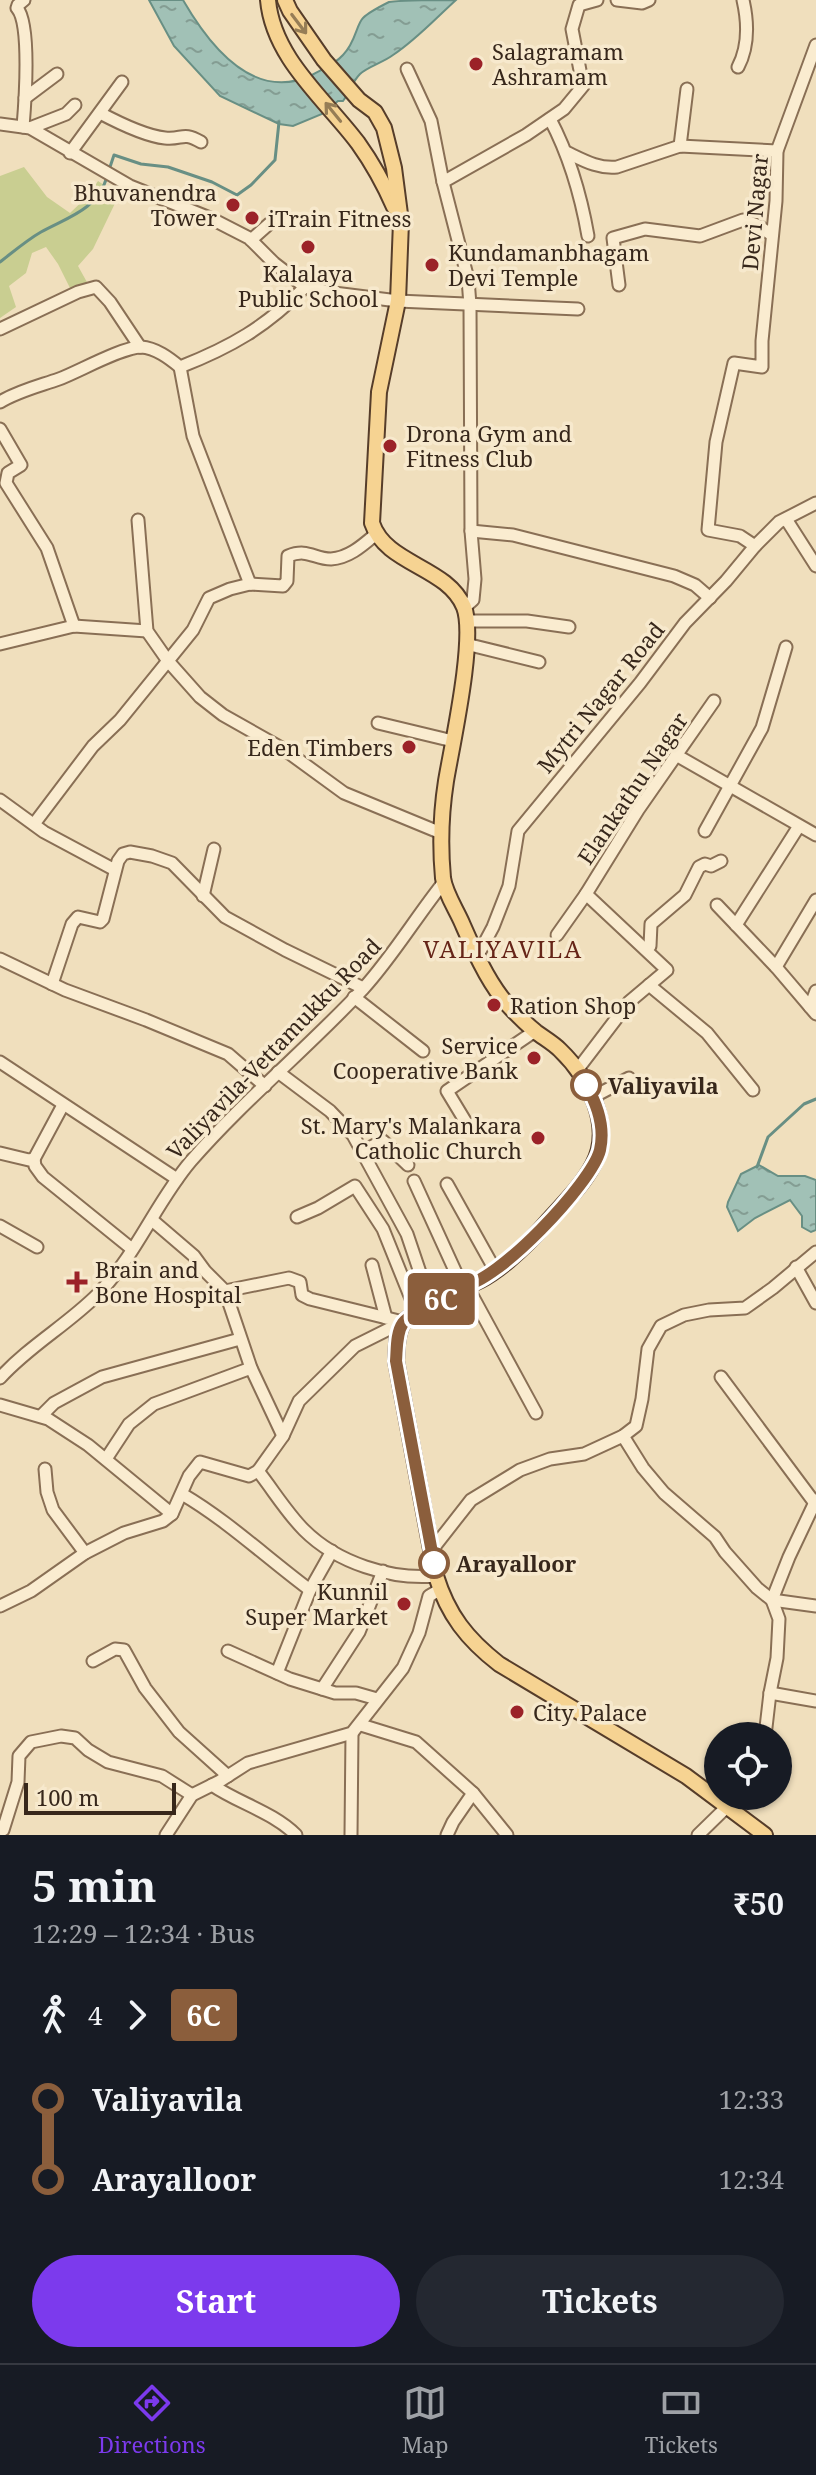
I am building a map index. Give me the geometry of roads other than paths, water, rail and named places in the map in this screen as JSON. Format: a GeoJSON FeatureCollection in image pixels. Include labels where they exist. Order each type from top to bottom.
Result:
{"type":"FeatureCollection","features":[{"type":"Feature","properties":{"kind":"main road"},"geometry":{"type":"LineString","coordinates":[[268,0],[274,31],[290,60],[380,175],[401,222]]}},
{"type":"Feature","properties":{"kind":"main road"},"geometry":{"type":"LineString","coordinates":[[285,0],[324,60],[359,100],[375,112],[384,128],[394,168],[401,222],[398,301],[379,392],[372,523],[376,534],[388,547],[446,584],[457,595],[465,614],[466,644],[441,833],[444,882],[477,957],[502,997],[578,1069],[593,1097],[600,1121],[600,1150],[594,1163],[581,1184],[531,1241],[495,1270],[416,1311],[403,1322],[396,1361],[438,1582],[456,1620],[474,1644],[499,1664],[704,1786]]}},
{"type":"Feature","properties":{"kind":"main road"},"geometry":{"type":"LineString","coordinates":[[741,1810],[765,1835]]}},
{"type":"Feature","properties":{"kind":"street"},"geometry":{"type":"LineString","coordinates":[[24,0],[17,8],[23,14],[26,31],[26,128]]}},
{"type":"Feature","properties":{"kind":"street"},"geometry":{"type":"LineString","coordinates":[[443,182],[526,135],[564,109],[583,86],[572,29],[579,5],[597,0]]}},
{"type":"Feature","properties":{"kind":"street"},"geometry":{"type":"LineString","coordinates":[[617,0],[642,3],[649,0]]}},
{"type":"Feature","properties":{"kind":"street"},"geometry":{"type":"LineString","coordinates":[[738,67],[743,58],[748,20],[743,0]]}},
{"type":"Feature","properties":{"kind":"street","name":"Devi Nagar"},"geometry":{"type":"LineString","coordinates":[[755,546],[740,536],[708,530],[716,442],[734,363],[762,367],[777,151],[816,45]]}},
{"type":"Feature","properties":{"kind":"street"},"geometry":{"type":"LineString","coordinates":[[407,69],[431,121],[468,279],[471,531],[475,579],[473,600],[465,614],[569,627]]}},
{"type":"Feature","properties":{"kind":"street"},"geometry":{"type":"LineString","coordinates":[[25,98],[57,74]]}},
{"type":"Feature","properties":{"kind":"street"},"geometry":{"type":"LineString","coordinates":[[70,153],[122,82]]}},
{"type":"Feature","properties":{"kind":"street"},"geometry":{"type":"LineString","coordinates":[[680,146],[687,89]]}},
{"type":"Feature","properties":{"kind":"street"},"geometry":{"type":"LineString","coordinates":[[26,128],[66,114],[75,105]]}},
{"type":"Feature","properties":{"kind":"street"},"geometry":{"type":"LineString","coordinates":[[100,113],[166,139],[188,135],[201,142]]}},
{"type":"Feature","properties":{"kind":"street"},"geometry":{"type":"LineString","coordinates":[[550,119],[566,152],[584,210],[588,236]]}},
{"type":"Feature","properties":{"kind":"street"},"geometry":{"type":"LineString","coordinates":[[0,124],[26,128],[108,175],[210,218],[251,240],[305,287],[398,301],[578,309]]}},
{"type":"Feature","properties":{"kind":"street"},"geometry":{"type":"LineString","coordinates":[[566,152],[607,168],[680,146],[777,151]]}},
{"type":"Feature","properties":{"kind":"street"},"geometry":{"type":"LineString","coordinates":[[251,240],[278,216],[298,221]]}},
{"type":"Feature","properties":{"kind":"street"},"geometry":{"type":"LineString","coordinates":[[619,285],[613,238],[651,229],[700,236],[743,220],[772,235]]}},
{"type":"Feature","properties":{"kind":"street"},"geometry":{"type":"LineString","coordinates":[[0,329],[78,292],[96,287],[110,302],[140,347]]}},
{"type":"Feature","properties":{"kind":"street"},"geometry":{"type":"LineString","coordinates":[[180,367],[226,348],[265,325],[305,287]]}},
{"type":"Feature","properties":{"kind":"street"},"geometry":{"type":"LineString","coordinates":[[0,402],[140,347],[164,355],[180,367],[193,436],[250,584]]}},
{"type":"Feature","properties":{"kind":"street"},"geometry":{"type":"LineString","coordinates":[[0,429],[21,465],[8,473],[6,483],[47,548],[74,626]]}},
{"type":"Feature","properties":{"kind":"street","name":"Mytri Nagar Road"},"geometry":{"type":"LineString","coordinates":[[477,957],[509,886],[518,831],[640,683],[685,623],[779,522],[816,503]]}},
{"type":"Feature","properties":{"kind":"street"},"geometry":{"type":"LineString","coordinates":[[786,519],[816,566]]}},
{"type":"Feature","properties":{"kind":"street"},"geometry":{"type":"LineString","coordinates":[[138,520],[147,631],[168,661],[200,697],[223,715],[285,750],[344,793],[441,833]]}},
{"type":"Feature","properties":{"kind":"street"},"geometry":{"type":"LineString","coordinates":[[471,531],[513,535],[674,576],[695,585],[710,598]]}},
{"type":"Feature","properties":{"kind":"street"},"geometry":{"type":"LineString","coordinates":[[34,824],[93,746],[120,720],[193,630],[209,598],[250,584],[283,586],[287,581],[288,556],[302,552],[331,559],[356,550],[376,534]]}},
{"type":"Feature","properties":{"kind":"street"},"geometry":{"type":"LineString","coordinates":[[0,644],[74,626],[147,631]]}},
{"type":"Feature","properties":{"kind":"street"},"geometry":{"type":"LineString","coordinates":[[466,644],[539,662]]}},
{"type":"Feature","properties":{"kind":"street"},"geometry":{"type":"LineString","coordinates":[[705,831],[762,728],[786,647]]}},
{"type":"Feature","properties":{"kind":"street","name":"Elankathu Nagar"},"geometry":{"type":"LineString","coordinates":[[649,985],[667,970],[586,894],[714,701]]}},
{"type":"Feature","properties":{"kind":"street"},"geometry":{"type":"LineString","coordinates":[[378,723],[453,741]]}},
{"type":"Feature","properties":{"kind":"street"},"geometry":{"type":"LineString","coordinates":[[676,755],[816,835]]}},
{"type":"Feature","properties":{"kind":"street"},"geometry":{"type":"LineString","coordinates":[[0,800],[83,855],[115,870]]}},
{"type":"Feature","properties":{"kind":"street"},"geometry":{"type":"LineString","coordinates":[[736,925],[799,826]]}},
{"type":"Feature","properties":{"kind":"street"},"geometry":{"type":"LineString","coordinates":[[203,896],[214,849]]}},
{"type":"Feature","properties":{"kind":"street"},"geometry":{"type":"LineString","coordinates":[[52,984],[74,921],[78,917],[100,922],[103,919],[115,870],[123,854],[130,852],[172,863],[225,917],[358,993],[423,1051]]}},
{"type":"Feature","properties":{"kind":"street"},"geometry":{"type":"LineString","coordinates":[[645,949],[650,946],[651,924],[685,895],[699,867],[721,861]]}},
{"type":"Feature","properties":{"kind":"street","name":"Valiyavila-Vettamukku Road"},"geometry":{"type":"LineString","coordinates":[[0,1378],[97,1295],[152,1220],[177,1179],[216,1132],[358,993],[387,961],[444,882]]}},
{"type":"Feature","properties":{"kind":"street"},"geometry":{"type":"LineString","coordinates":[[557,935],[586,894]]}},
{"type":"Feature","properties":{"kind":"street"},"geometry":{"type":"LineString","coordinates":[[776,967],[816,900]]}},
{"type":"Feature","properties":{"kind":"street"},"geometry":{"type":"LineString","coordinates":[[717,905],[813,1011]]}},
{"type":"Feature","properties":{"kind":"street"},"geometry":{"type":"LineString","coordinates":[[0,959],[52,984],[228,1054],[265,1086]]}},
{"type":"Feature","properties":{"kind":"street"},"geometry":{"type":"LineString","coordinates":[[578,1069],[629,1002],[649,985],[707,1033],[753,1090]]}},
{"type":"Feature","properties":{"kind":"street"},"geometry":{"type":"LineString","coordinates":[[813,1011],[816,991]]}},
{"type":"Feature","properties":{"kind":"street"},"geometry":{"type":"LineString","coordinates":[[470,1129],[447,1091],[535,1031]]}},
{"type":"Feature","properties":{"kind":"street"},"geometry":{"type":"LineString","coordinates":[[0,1062],[177,1179]]}},
{"type":"Feature","properties":{"kind":"street"},"geometry":{"type":"LineString","coordinates":[[278,1072],[330,1111],[353,1135],[407,1234],[431,1305]]}},
{"type":"Feature","properties":{"kind":"street"},"geometry":{"type":"LineString","coordinates":[[593,1097],[629,1078]]}},
{"type":"Feature","properties":{"kind":"street"},"geometry":{"type":"LineString","coordinates":[[63,1105],[34,1159],[35,1166],[43,1177],[132,1249]]}},
{"type":"Feature","properties":{"kind":"street"},"geometry":{"type":"LineString","coordinates":[[361,1152],[383,1141],[408,1165]]}},
{"type":"Feature","properties":{"kind":"street"},"geometry":{"type":"LineString","coordinates":[[1,1156],[34,1159]]}},
{"type":"Feature","properties":{"kind":"street"},"geometry":{"type":"LineString","coordinates":[[414,1181],[465,1286],[536,1413]]}},
{"type":"Feature","properties":{"kind":"street"},"geometry":{"type":"LineString","coordinates":[[447,1184],[495,1270]]}},
{"type":"Feature","properties":{"kind":"street"},"geometry":{"type":"LineString","coordinates":[[297,1217],[355,1186],[383,1229],[416,1311]]}},
{"type":"Feature","properties":{"kind":"street"},"geometry":{"type":"LineString","coordinates":[[152,1220],[194,1256],[225,1291],[251,1368],[283,1436]]}},
{"type":"Feature","properties":{"kind":"street"},"geometry":{"type":"LineString","coordinates":[[0,1226],[37,1247]]}},
{"type":"Feature","properties":{"kind":"street"},"geometry":{"type":"LineString","coordinates":[[431,1551],[471,1500],[520,1470],[550,1459],[584,1454],[623,1436],[636,1426],[648,1349],[661,1326],[684,1315],[745,1308],[816,1252]]}},
{"type":"Feature","properties":{"kind":"street"},"geometry":{"type":"LineString","coordinates":[[372,1265],[386,1318]]}},
{"type":"Feature","properties":{"kind":"street"},"geometry":{"type":"LineString","coordinates":[[796,1267],[816,1303]]}},
{"type":"Feature","properties":{"kind":"street"},"geometry":{"type":"LineString","coordinates":[[225,1291],[295,1279],[300,1282],[302,1295],[310,1299],[403,1322]]}},
{"type":"Feature","properties":{"kind":"street"},"geometry":{"type":"LineString","coordinates":[[0,1606],[31,1591],[85,1553],[124,1533],[163,1521],[172,1514],[189,1476],[200,1462],[249,1476],[258,1471],[283,1436],[299,1401],[355,1346],[403,1322]]}},
{"type":"Feature","properties":{"kind":"street"},"geometry":{"type":"LineString","coordinates":[[41,1416],[54,1403],[102,1377],[240,1339]]}},
{"type":"Feature","properties":{"kind":"street"},"geometry":{"type":"LineString","coordinates":[[106,1459],[129,1424],[154,1404],[251,1368]]}},
{"type":"Feature","properties":{"kind":"street"},"geometry":{"type":"LineString","coordinates":[[721,1377],[815,1501],[772,1600]]}},
{"type":"Feature","properties":{"kind":"street"},"geometry":{"type":"LineString","coordinates":[[0,1405],[41,1416],[106,1459],[172,1514]]}},
{"type":"Feature","properties":{"kind":"street"},"geometry":{"type":"LineString","coordinates":[[623,1436],[643,1468],[664,1493],[715,1537],[749,1579],[772,1600],[779,1619],[777,1658],[767,1722]]}},
{"type":"Feature","properties":{"kind":"street"},"geometry":{"type":"LineString","coordinates":[[45,1469],[47,1492],[53,1510],[85,1553]]}},
{"type":"Feature","properties":{"kind":"street"},"geometry":{"type":"LineString","coordinates":[[258,1471],[304,1531],[332,1551],[383,1571],[438,1582],[429,1596],[419,1633],[403,1668],[356,1729],[351,1835]]}},
{"type":"Feature","properties":{"kind":"street"},"geometry":{"type":"LineString","coordinates":[[182,1494],[254,1544],[310,1590]]}},
{"type":"Feature","properties":{"kind":"street"},"geometry":{"type":"LineString","coordinates":[[277,1673],[310,1590],[332,1551]]}},
{"type":"Feature","properties":{"kind":"street"},"geometry":{"type":"LineString","coordinates":[[322,1689],[359,1632],[383,1571]]}},
{"type":"Feature","properties":{"kind":"street"},"geometry":{"type":"LineString","coordinates":[[772,1600],[816,1606]]}},
{"type":"Feature","properties":{"kind":"street"},"geometry":{"type":"LineString","coordinates":[[93,1661],[115,1649],[124,1650],[145,1688],[179,1732],[228,1776]]}},
{"type":"Feature","properties":{"kind":"street"},"geometry":{"type":"LineString","coordinates":[[228,1651],[322,1689],[377,1699]]}},
{"type":"Feature","properties":{"kind":"street"},"geometry":{"type":"LineString","coordinates":[[770,1693],[816,1701]]}},
{"type":"Feature","properties":{"kind":"street"},"geometry":{"type":"LineString","coordinates":[[167,1835],[192,1795],[248,1763],[356,1729],[416,1742],[473,1793],[507,1835]]}},
{"type":"Feature","properties":{"kind":"street"},"geometry":{"type":"LineString","coordinates":[[4,1831],[18,1782],[19,1756],[31,1742],[61,1736],[75,1738],[108,1762],[162,1776],[192,1795]]}},
{"type":"Feature","properties":{"kind":"street"},"geometry":{"type":"LineString","coordinates":[[212,1785],[283,1824],[296,1835]]}},
{"type":"Feature","properties":{"kind":"street"},"geometry":{"type":"LineString","coordinates":[[447,1835],[473,1793]]}},
{"type":"Feature","properties":{"kind":"street"},"geometry":{"type":"LineString","coordinates":[[698,1835],[724,1810]]}},
{"type":"Feature","properties":{"kind":"water"},"geometry":{"type":"Polygon","coordinates":[[[149,0],[183,0],[206,35],[235,65],[271,81],[291,82],[312,75],[336,61],[351,45],[363,18],[389,2],[456,0],[418,36],[389,58],[360,74],[343,101],[293,126],[279,124],[220,96],[174,46],[149,0]]]}},
{"type":"Feature","properties":{"kind":"water"},"geometry":{"type":"Polygon","coordinates":[[[759,1165],[778,1176],[805,1176],[816,1180],[816,1230],[811,1232],[802,1227],[802,1216],[790,1200],[755,1218],[738,1231],[727,1207],[728,1202],[741,1174],[759,1165]]]}},
{"type":"Feature","properties":{"kind":"waterway"},"geometry":{"type":"LineString","coordinates":[[109,170],[114,155],[141,164],[168,167],[212,182],[237,195],[275,160],[279,122]]}},
{"type":"Feature","properties":{"kind":"waterway"},"geometry":{"type":"LineString","coordinates":[[0,262],[36,235],[89,205],[107,177]]}},
{"type":"Feature","properties":{"kind":"waterway"},"geometry":{"type":"LineString","coordinates":[[757,1167],[768,1137],[804,1104],[816,1099]]}},
{"type":"Feature","properties":{"kind":"place","name":"Salagramam Ashramam"},"geometry":{"type":"Point","coordinates":[476,64]}},
{"type":"Feature","properties":{"kind":"place","name":"Bhuvanendra Tower"},"geometry":{"type":"Point","coordinates":[233,205]}},
{"type":"Feature","properties":{"kind":"place","name":"iTrain Fitness"},"geometry":{"type":"Point","coordinates":[252,218]}},
{"type":"Feature","properties":{"kind":"place","name":"Kalalaya Public School"},"geometry":{"type":"Point","coordinates":[308,247]}},
{"type":"Feature","properties":{"kind":"place","name":"Kundamanbhagam Devi Temple"},"geometry":{"type":"Point","coordinates":[432,265]}},
{"type":"Feature","properties":{"kind":"place","name":"Drona Gym and Fitness Club"},"geometry":{"type":"Point","coordinates":[390,446]}},
{"type":"Feature","properties":{"kind":"place","name":"Eden Timbers"},"geometry":{"type":"Point","coordinates":[409,747]}},
{"type":"Feature","properties":{"kind":"place","name":"Ration Shop"},"geometry":{"type":"Point","coordinates":[494,1005]}},
{"type":"Feature","properties":{"kind":"place","name":"Service Cooperative Bank"},"geometry":{"type":"Point","coordinates":[534,1058]}},
{"type":"Feature","properties":{"kind":"place","name":"Valiyavila"},"geometry":{"type":"Point","coordinates":[586,1085]}},
{"type":"Feature","properties":{"kind":"place","name":"St. Mary's Malankara Catholic Church"},"geometry":{"type":"Point","coordinates":[538,1138]}},
{"type":"Feature","properties":{"kind":"place","name":"Brain and Bone Hospital"},"geometry":{"type":"Point","coordinates":[77,1282]}},
{"type":"Feature","properties":{"kind":"place","name":"Arayalloor"},"geometry":{"type":"Point","coordinates":[434,1563]}},
{"type":"Feature","properties":{"kind":"place","name":"Kunnil Super Market"},"geometry":{"type":"Point","coordinates":[404,1604]}},
{"type":"Feature","properties":{"kind":"place","name":"City Palace"},"geometry":{"type":"Point","coordinates":[517,1712]}},
{"type":"Feature","properties":{"kind":"district","name":"VALIYAVILA"},"geometry":{"type":"Point","coordinates":[503,948]}}]}
